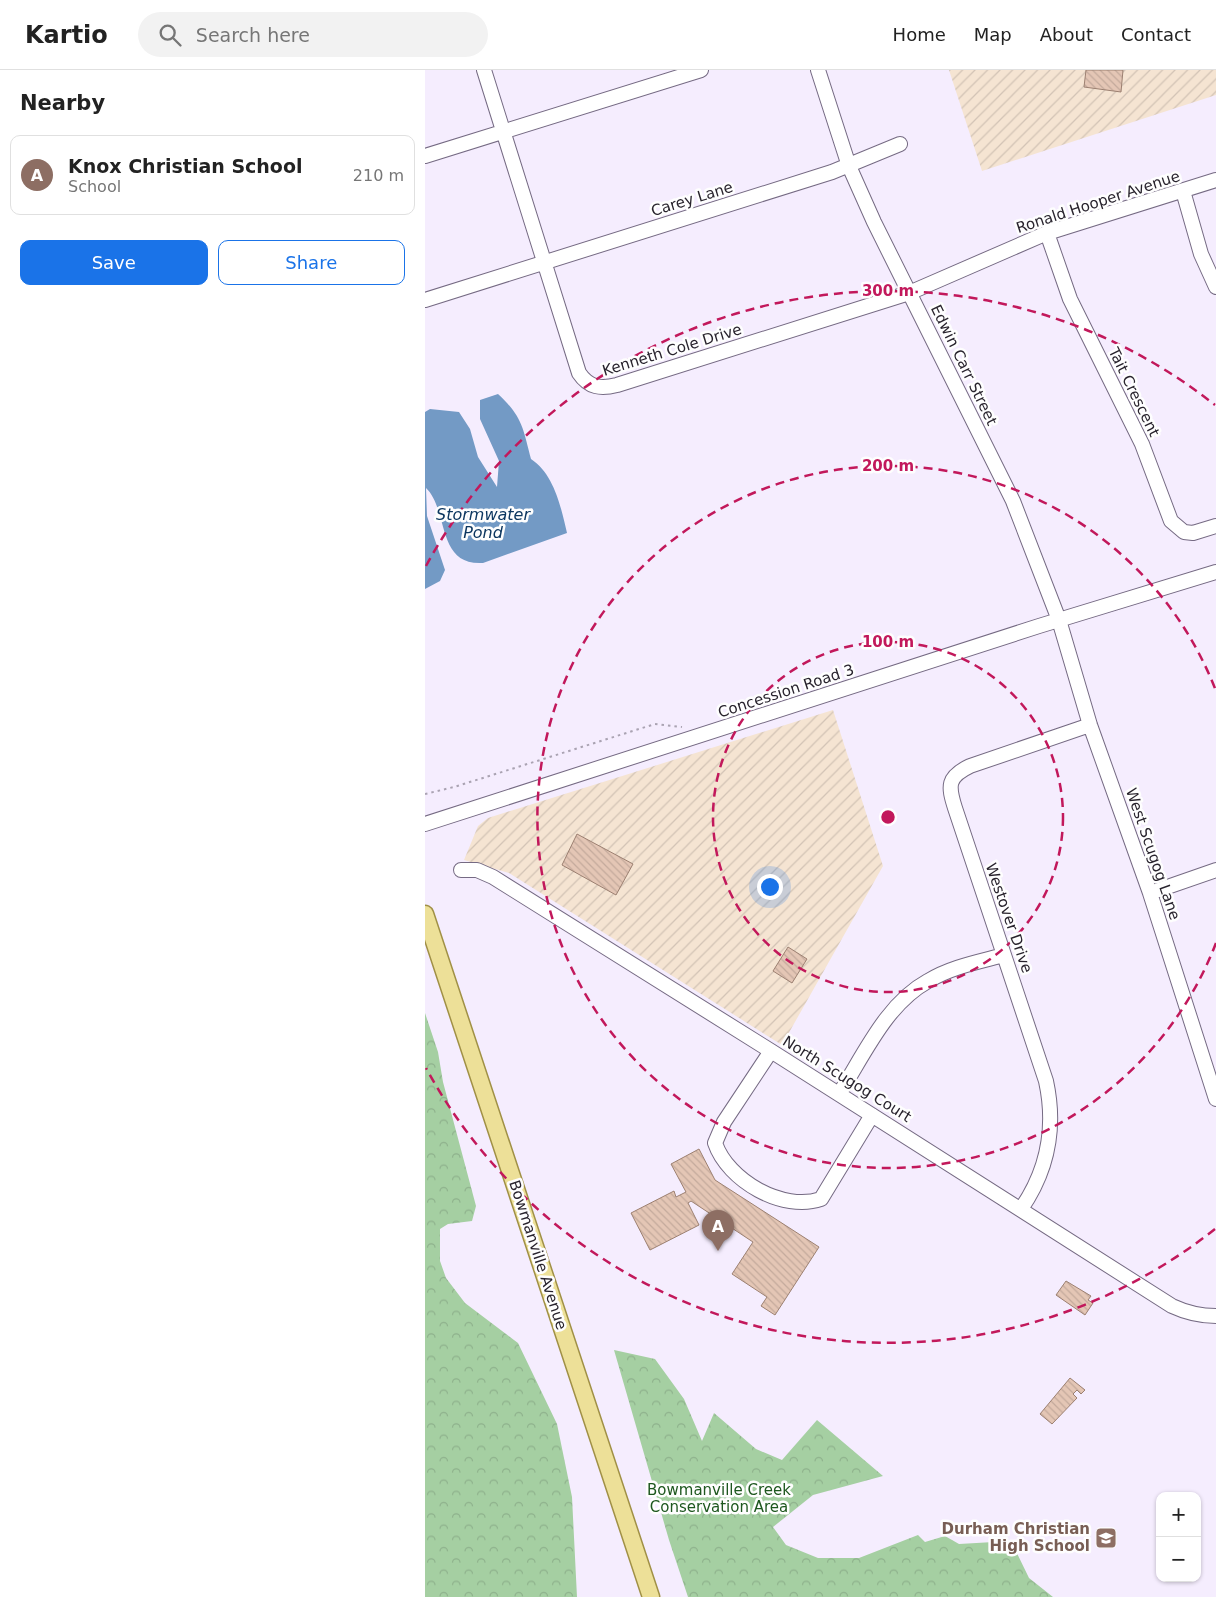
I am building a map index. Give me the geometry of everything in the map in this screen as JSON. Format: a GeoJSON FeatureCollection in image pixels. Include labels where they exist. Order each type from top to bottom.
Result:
{"type":"FeatureCollection","features":[{"type":"Feature","properties":{"kind":"main road","name":"Bowmanville Avenue"},"geometry":{"type":"LineString","coordinates":[[425,914],[651,1597]]}},
{"type":"Feature","properties":{"kind":"street","name":"Kenneth Cole Drive"},"geometry":{"type":"LineString","coordinates":[[484,70],[579,373],[584,381],[599,388],[617,386],[909,293]]}},
{"type":"Feature","properties":{"kind":"street"},"geometry":{"type":"LineString","coordinates":[[425,156],[701,70]]}},
{"type":"Feature","properties":{"kind":"street","name":"Edwin Carr Street"},"geometry":{"type":"LineString","coordinates":[[818,70],[849,166],[909,293],[1020,515],[1059,620]]}},
{"type":"Feature","properties":{"kind":"street","name":"Carey Lane"},"geometry":{"type":"LineString","coordinates":[[425,300],[849,166],[900,144]]}},
{"type":"Feature","properties":{"kind":"street","name":"Ronald Hooper Avenue"},"geometry":{"type":"LineString","coordinates":[[909,293],[1047,233],[1216,180]]}},
{"type":"Feature","properties":{"kind":"street"},"geometry":{"type":"LineString","coordinates":[[1183,191],[1201,254],[1216,287]]}},
{"type":"Feature","properties":{"kind":"street","name":"Tait Crescent"},"geometry":{"type":"LineString","coordinates":[[1047,233],[1070,299],[1142,444],[1171,521],[1185,532],[1193,533],[1216,526]]}},
{"type":"Feature","properties":{"kind":"street","name":"Concession Road 3"},"geometry":{"type":"LineString","coordinates":[[425,824],[1059,620],[1216,572]]}},
{"type":"Feature","properties":{"kind":"street","name":"West Scugog Lane"},"geometry":{"type":"LineString","coordinates":[[1059,620],[1090,725],[1150,893],[1216,1099]]}},
{"type":"Feature","properties":{"kind":"street","name":"Westover Drive"},"geometry":{"type":"LineString","coordinates":[[1021,1209],[1030,1197],[1045,1162],[1051,1136],[1050,1101],[1046,1080],[950,793],[950,784],[959,771],[970,766],[1090,725]]}},
{"type":"Feature","properties":{"kind":"street","name":"North Scugog Court"},"geometry":{"type":"LineString","coordinates":[[461,870],[477,870],[493,877],[771,1050],[1172,1306],[1186,1313],[1216,1316]]}},
{"type":"Feature","properties":{"kind":"street"},"geometry":{"type":"LineString","coordinates":[[1150,893],[1216,870]]}},
{"type":"Feature","properties":{"kind":"street"},"geometry":{"type":"LineString","coordinates":[[839,1094],[886,1020],[908,994],[927,981],[948,971],[1004,955]]}},
{"type":"Feature","properties":{"kind":"street"},"geometry":{"type":"LineString","coordinates":[[771,1050],[724,1122],[715,1143],[729,1166],[752,1185],[778,1198],[794,1203],[804,1204],[821,1200],[872,1115]]}},
{"type":"Feature","properties":{"kind":"path"},"geometry":{"type":"LineString","coordinates":[[425,794],[455,788],[655,724]]}},
{"type":"Feature","properties":{"kind":"shaded area"},"geometry":{"type":"Polygon","coordinates":[[[949,70],[1216,70],[1216,95],[982,171],[949,70]]]}},
{"type":"Feature","properties":{"kind":"shaded area"},"geometry":{"type":"Polygon","coordinates":[[[833,710],[883,866],[782,1045],[509,873],[464,860],[478,826],[488,818],[833,710]]]}},
{"type":"Feature","properties":{"kind":"green space"},"geometry":{"type":"Polygon","coordinates":[[[425,1013],[438,1052],[443,1082],[476,1206],[472,1221],[448,1224],[440,1229],[440,1261],[446,1278],[465,1303],[518,1343],[557,1424],[572,1497],[577,1597],[425,1597],[425,1013]]]}},
{"type":"Feature","properties":{"kind":"green space","name":"Bowmanville Creek Conservation Area"},"geometry":{"type":"Polygon","coordinates":[[[614,1350],[655,1359],[684,1399],[702,1441],[714,1413],[756,1449],[782,1460],[817,1420],[883,1476],[813,1495],[773,1527],[786,1545],[818,1558],[859,1558],[918,1535],[925,1542],[945,1536],[959,1544],[1011,1541],[1029,1578],[1053,1597],[688,1597],[669,1540],[614,1350]]]}},
{"type":"Feature","properties":{"kind":"water","name":"Stormwater Pond"},"geometry":{"type":"Polygon","coordinates":[[[498,394],[517,416],[531,459],[539,465],[551,482],[559,502],[567,533],[483,563],[468,562],[457,556],[450,546],[438,509],[426,488],[427,516],[445,570],[440,581],[425,589],[425,412],[430,409],[459,412],[470,429],[478,457],[497,487],[499,461],[480,419],[480,400],[498,394]]]}},
{"type":"Feature","properties":{"kind":"building"},"geometry":{"type":"Polygon","coordinates":[[[1086,70],[1123,70],[1121,92],[1084,87],[1086,70]]]}},
{"type":"Feature","properties":{"kind":"building"},"geometry":{"type":"Polygon","coordinates":[[[577,834],[633,864],[616,895],[562,865],[577,834]]]}},
{"type":"Feature","properties":{"kind":"building"},"geometry":{"type":"Polygon","coordinates":[[[788,947],[807,959],[792,983],[773,971],[788,947]]]}},
{"type":"Feature","properties":{"kind":"building"},"geometry":{"type":"Polygon","coordinates":[[[699,1149],[715,1180],[819,1247],[775,1315],[761,1306],[767,1297],[732,1274],[753,1242],[691,1201],[688,1203],[699,1225],[650,1250],[631,1213],[674,1191],[676,1197],[686,1192],[671,1164],[699,1149]]]}},
{"type":"Feature","properties":{"kind":"building"},"geometry":{"type":"Polygon","coordinates":[[[1066,1281],[1091,1296],[1088,1300],[1093,1303],[1085,1315],[1056,1295],[1066,1281]]]}},
{"type":"Feature","properties":{"kind":"building"},"geometry":{"type":"Polygon","coordinates":[[[1070,1378],[1085,1390],[1081,1394],[1077,1390],[1073,1394],[1077,1398],[1052,1424],[1040,1414],[1070,1378]]]}},
{"type":"Feature","properties":{"kind":"place","name":"Knox Christian School"},"geometry":{"type":"Point","coordinates":[718,1251]}},
{"type":"Feature","properties":{"kind":"place","name":"Durham Christian High School"},"geometry":{"type":"Point","coordinates":[1106,1538]}}]}
